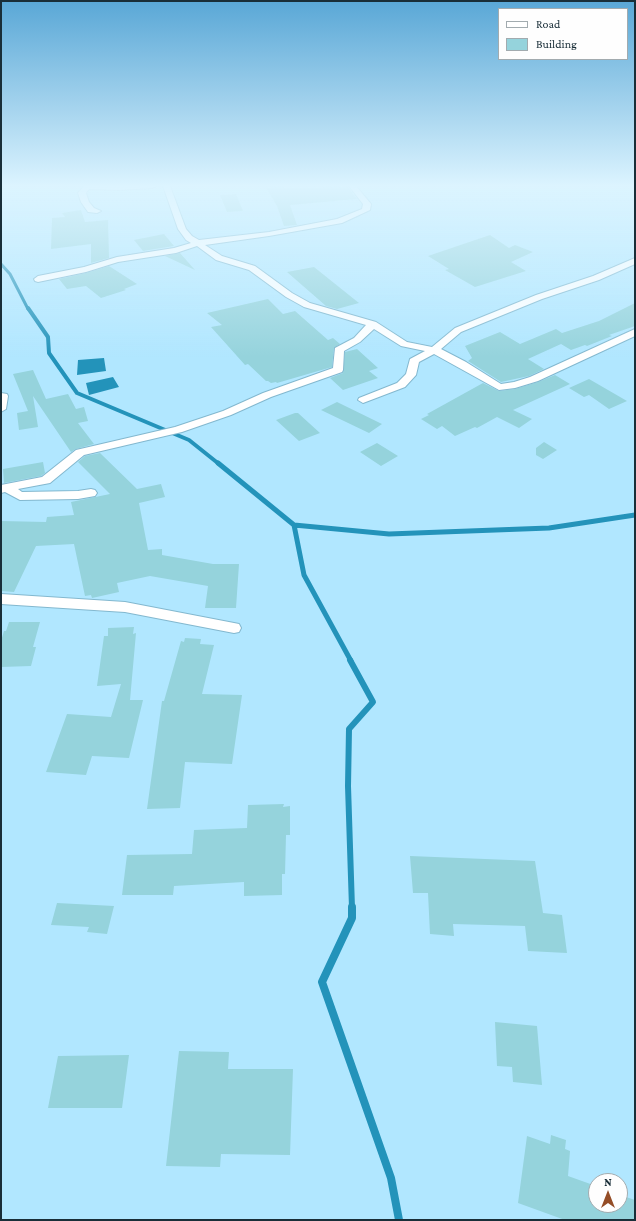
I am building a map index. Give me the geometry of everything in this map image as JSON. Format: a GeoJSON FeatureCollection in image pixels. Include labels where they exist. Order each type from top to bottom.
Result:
{"type":"FeatureCollection","features":[{"type":"Feature","properties":{"kind":"street"},"geometry":{"type":"LineString","coordinates":[[38,279],[86,269],[117,260],[176,250],[198,243],[218,258],[252,268],[289,295],[307,305],[373,324],[398,338],[404,344],[434,350],[462,364],[499,387],[515,385],[534,379],[635,332]]}},
{"type":"Feature","properties":{"kind":"street"},"geometry":{"type":"LineString","coordinates":[[363,400],[401,385],[411,375],[414,360],[434,350],[458,330],[539,297],[596,278],[635,261]]}},
{"type":"Feature","properties":{"kind":"street"},"geometry":{"type":"LineString","coordinates":[[4,489],[46,480],[80,452],[172,432],[227,413],[267,395],[338,370],[339,350],[358,340],[373,324]]}},
{"type":"Feature","properties":{"kind":"street"},"geometry":{"type":"LineString","coordinates":[[1,409],[3,396]]}},
{"type":"Feature","properties":{"kind":"street"},"geometry":{"type":"LineString","coordinates":[[4,489],[20,496],[78,495],[91,493]]}},
{"type":"Feature","properties":{"kind":"street"},"geometry":{"type":"LineString","coordinates":[[1,598],[125,607],[234,628]]}},
{"type":"Feature","properties":{"kind":"water"},"geometry":{"type":"Polygon","coordinates":[[[104,358],[106,371],[77,375],[78,360],[104,358]]]}},
{"type":"Feature","properties":{"kind":"water"},"geometry":{"type":"Polygon","coordinates":[[[113,377],[119,387],[89,395],[86,383],[113,377]]]}},
{"type":"Feature","properties":{"kind":"building"},"geometry":{"type":"Polygon","coordinates":[[[51,243],[109,243],[109,258],[91,263],[91,244],[51,249],[51,243]]]}},
{"type":"Feature","properties":{"kind":"building"},"geometry":{"type":"Polygon","coordinates":[[[136,243],[171,243],[174,246],[143,251],[136,243]]]}},
{"type":"Feature","properties":{"kind":"building"},"geometry":{"type":"Polygon","coordinates":[[[466,243],[502,243],[509,248],[515,245],[533,252],[511,262],[526,271],[475,287],[445,270],[449,269],[428,256],[466,243]]]}},
{"type":"Feature","properties":{"kind":"building"},"geometry":{"type":"Polygon","coordinates":[[[180,253],[195,270],[165,256],[180,253]]]}},
{"type":"Feature","properties":{"kind":"building"},"geometry":{"type":"Polygon","coordinates":[[[109,266],[137,284],[124,289],[126,290],[101,298],[86,286],[67,289],[59,279],[86,273],[109,266]]]}},
{"type":"Feature","properties":{"kind":"building"},"geometry":{"type":"Polygon","coordinates":[[[314,267],[359,303],[337,309],[326,306],[287,272],[314,267]]]}},
{"type":"Feature","properties":{"kind":"building"},"geometry":{"type":"Polygon","coordinates":[[[268,299],[283,314],[295,311],[328,340],[333,338],[340,344],[334,348],[332,367],[277,383],[271,383],[266,381],[248,364],[245,365],[211,327],[222,325],[207,313],[268,299]]]}},
{"type":"Feature","properties":{"kind":"building"},"geometry":{"type":"Polygon","coordinates":[[[635,303],[635,326],[609,335],[612,336],[587,346],[585,345],[571,350],[561,344],[528,359],[544,369],[529,376],[501,382],[468,361],[472,358],[465,346],[500,332],[520,344],[556,329],[562,333],[599,321],[635,303]]]}},
{"type":"Feature","properties":{"kind":"building"},"geometry":{"type":"Polygon","coordinates":[[[357,349],[378,368],[369,371],[378,378],[343,390],[330,378],[343,373],[345,352],[357,349]]]}},
{"type":"Feature","properties":{"kind":"building"},"geometry":{"type":"Polygon","coordinates":[[[33,370],[46,399],[68,394],[76,409],[84,407],[88,421],[78,423],[94,444],[71,452],[33,396],[38,427],[19,430],[17,413],[28,411],[13,374],[33,370]]]}},
{"type":"Feature","properties":{"kind":"building"},"geometry":{"type":"Polygon","coordinates":[[[555,375],[570,384],[513,410],[532,419],[519,428],[497,417],[477,428],[475,427],[455,436],[442,426],[437,429],[421,419],[429,415],[427,414],[483,383],[499,391],[515,389],[555,375]]]}},
{"type":"Feature","properties":{"kind":"building"},"geometry":{"type":"Polygon","coordinates":[[[589,379],[627,401],[609,409],[589,395],[584,397],[569,388],[589,379]]]}},
{"type":"Feature","properties":{"kind":"building"},"geometry":{"type":"Polygon","coordinates":[[[337,402],[382,424],[369,433],[321,410],[337,402]]]}},
{"type":"Feature","properties":{"kind":"building"},"geometry":{"type":"Polygon","coordinates":[[[298,413],[320,433],[299,441],[276,420],[298,413]]]}},
{"type":"Feature","properties":{"kind":"building"},"geometry":{"type":"Polygon","coordinates":[[[544,442],[557,450],[543,459],[536,455],[536,448],[544,442]]]}},
{"type":"Feature","properties":{"kind":"building"},"geometry":{"type":"Polygon","coordinates":[[[377,443],[398,456],[381,466],[360,452],[377,443]]]}},
{"type":"Feature","properties":{"kind":"building"},"geometry":{"type":"Polygon","coordinates":[[[100,453],[137,489],[161,484],[165,497],[139,503],[148,550],[162,549],[162,555],[213,564],[239,564],[236,608],[205,608],[208,586],[150,576],[117,583],[119,592],[92,598],[91,595],[85,596],[74,544],[36,546],[14,592],[1,591],[1,521],[46,522],[47,517],[74,515],[71,502],[110,494],[78,462],[85,456],[100,453]]]}},
{"type":"Feature","properties":{"kind":"building"},"geometry":{"type":"Polygon","coordinates":[[[43,462],[45,473],[41,476],[4,483],[3,469],[43,462]]]}},
{"type":"Feature","properties":{"kind":"building"},"geometry":{"type":"Polygon","coordinates":[[[9,622],[40,622],[33,647],[36,647],[31,666],[1,667],[1,641],[9,622]]]}},
{"type":"Feature","properties":{"kind":"building"},"geometry":{"type":"Polygon","coordinates":[[[134,627],[133,634],[136,633],[130,700],[143,700],[129,758],[92,756],[86,775],[46,772],[67,714],[111,717],[121,684],[97,686],[104,636],[108,636],[108,628],[134,627]]]}},
{"type":"Feature","properties":{"kind":"building"},"geometry":{"type":"Polygon","coordinates":[[[185,638],[201,639],[200,644],[214,645],[202,694],[242,695],[232,764],[185,762],[180,808],[147,809],[162,701],[164,701],[181,641],[184,642],[185,638]]]}},
{"type":"Feature","properties":{"kind":"building"},"geometry":{"type":"Polygon","coordinates":[[[284,804],[283,807],[290,806],[290,835],[286,835],[285,874],[282,874],[282,895],[244,896],[244,882],[174,886],[173,895],[122,895],[127,855],[192,854],[194,830],[247,828],[248,805],[284,804]]]}},
{"type":"Feature","properties":{"kind":"building"},"geometry":{"type":"Polygon","coordinates":[[[410,856],[535,861],[543,913],[562,915],[567,953],[528,951],[525,926],[453,924],[454,936],[430,934],[428,893],[413,893],[410,856]]]}},
{"type":"Feature","properties":{"kind":"building"},"geometry":{"type":"Polygon","coordinates":[[[57,903],[114,906],[107,934],[87,932],[89,927],[51,925],[57,903]]]}},
{"type":"Feature","properties":{"kind":"building"},"geometry":{"type":"Polygon","coordinates":[[[495,1022],[537,1026],[542,1085],[513,1082],[512,1067],[497,1066],[495,1022]]]}},
{"type":"Feature","properties":{"kind":"building"},"geometry":{"type":"Polygon","coordinates":[[[179,1051],[229,1052],[228,1069],[293,1069],[290,1155],[221,1154],[220,1167],[166,1166],[179,1051]]]}},
{"type":"Feature","properties":{"kind":"building"},"geometry":{"type":"Polygon","coordinates":[[[129,1055],[122,1108],[48,1108],[58,1056],[129,1055]]]}},
{"type":"Feature","properties":{"kind":"building"},"geometry":{"type":"Polygon","coordinates":[[[551,1135],[566,1140],[565,1149],[570,1151],[568,1176],[588,1183],[588,1213],[628,1213],[628,1198],[635,1200],[635,1220],[565,1220],[518,1203],[527,1136],[550,1144],[551,1135]]]}},
{"type":"Feature","properties":{"kind":"waterway"},"geometry":{"type":"LineString","coordinates":[[1,264],[10,274],[28,309]]}},
{"type":"Feature","properties":{"kind":"waterway"},"geometry":{"type":"LineString","coordinates":[[28,308],[48,337],[49,353],[77,393],[189,440],[219,464]]}},
{"type":"Feature","properties":{"kind":"waterway"},"geometry":{"type":"LineString","coordinates":[[218,463],[294,525]]}},
{"type":"Feature","properties":{"kind":"waterway"},"geometry":{"type":"LineString","coordinates":[[294,525],[389,534],[549,528],[635,515]]}},
{"type":"Feature","properties":{"kind":"waterway"},"geometry":{"type":"LineString","coordinates":[[294,525],[304,575],[351,661]]}},
{"type":"Feature","properties":{"kind":"waterway"},"geometry":{"type":"LineString","coordinates":[[350,660],[373,702],[349,729],[348,786],[352,908]]}},
{"type":"Feature","properties":{"kind":"waterway"},"geometry":{"type":"LineString","coordinates":[[352,908],[352,918],[322,982],[391,1178],[399,1220]]}}]}
